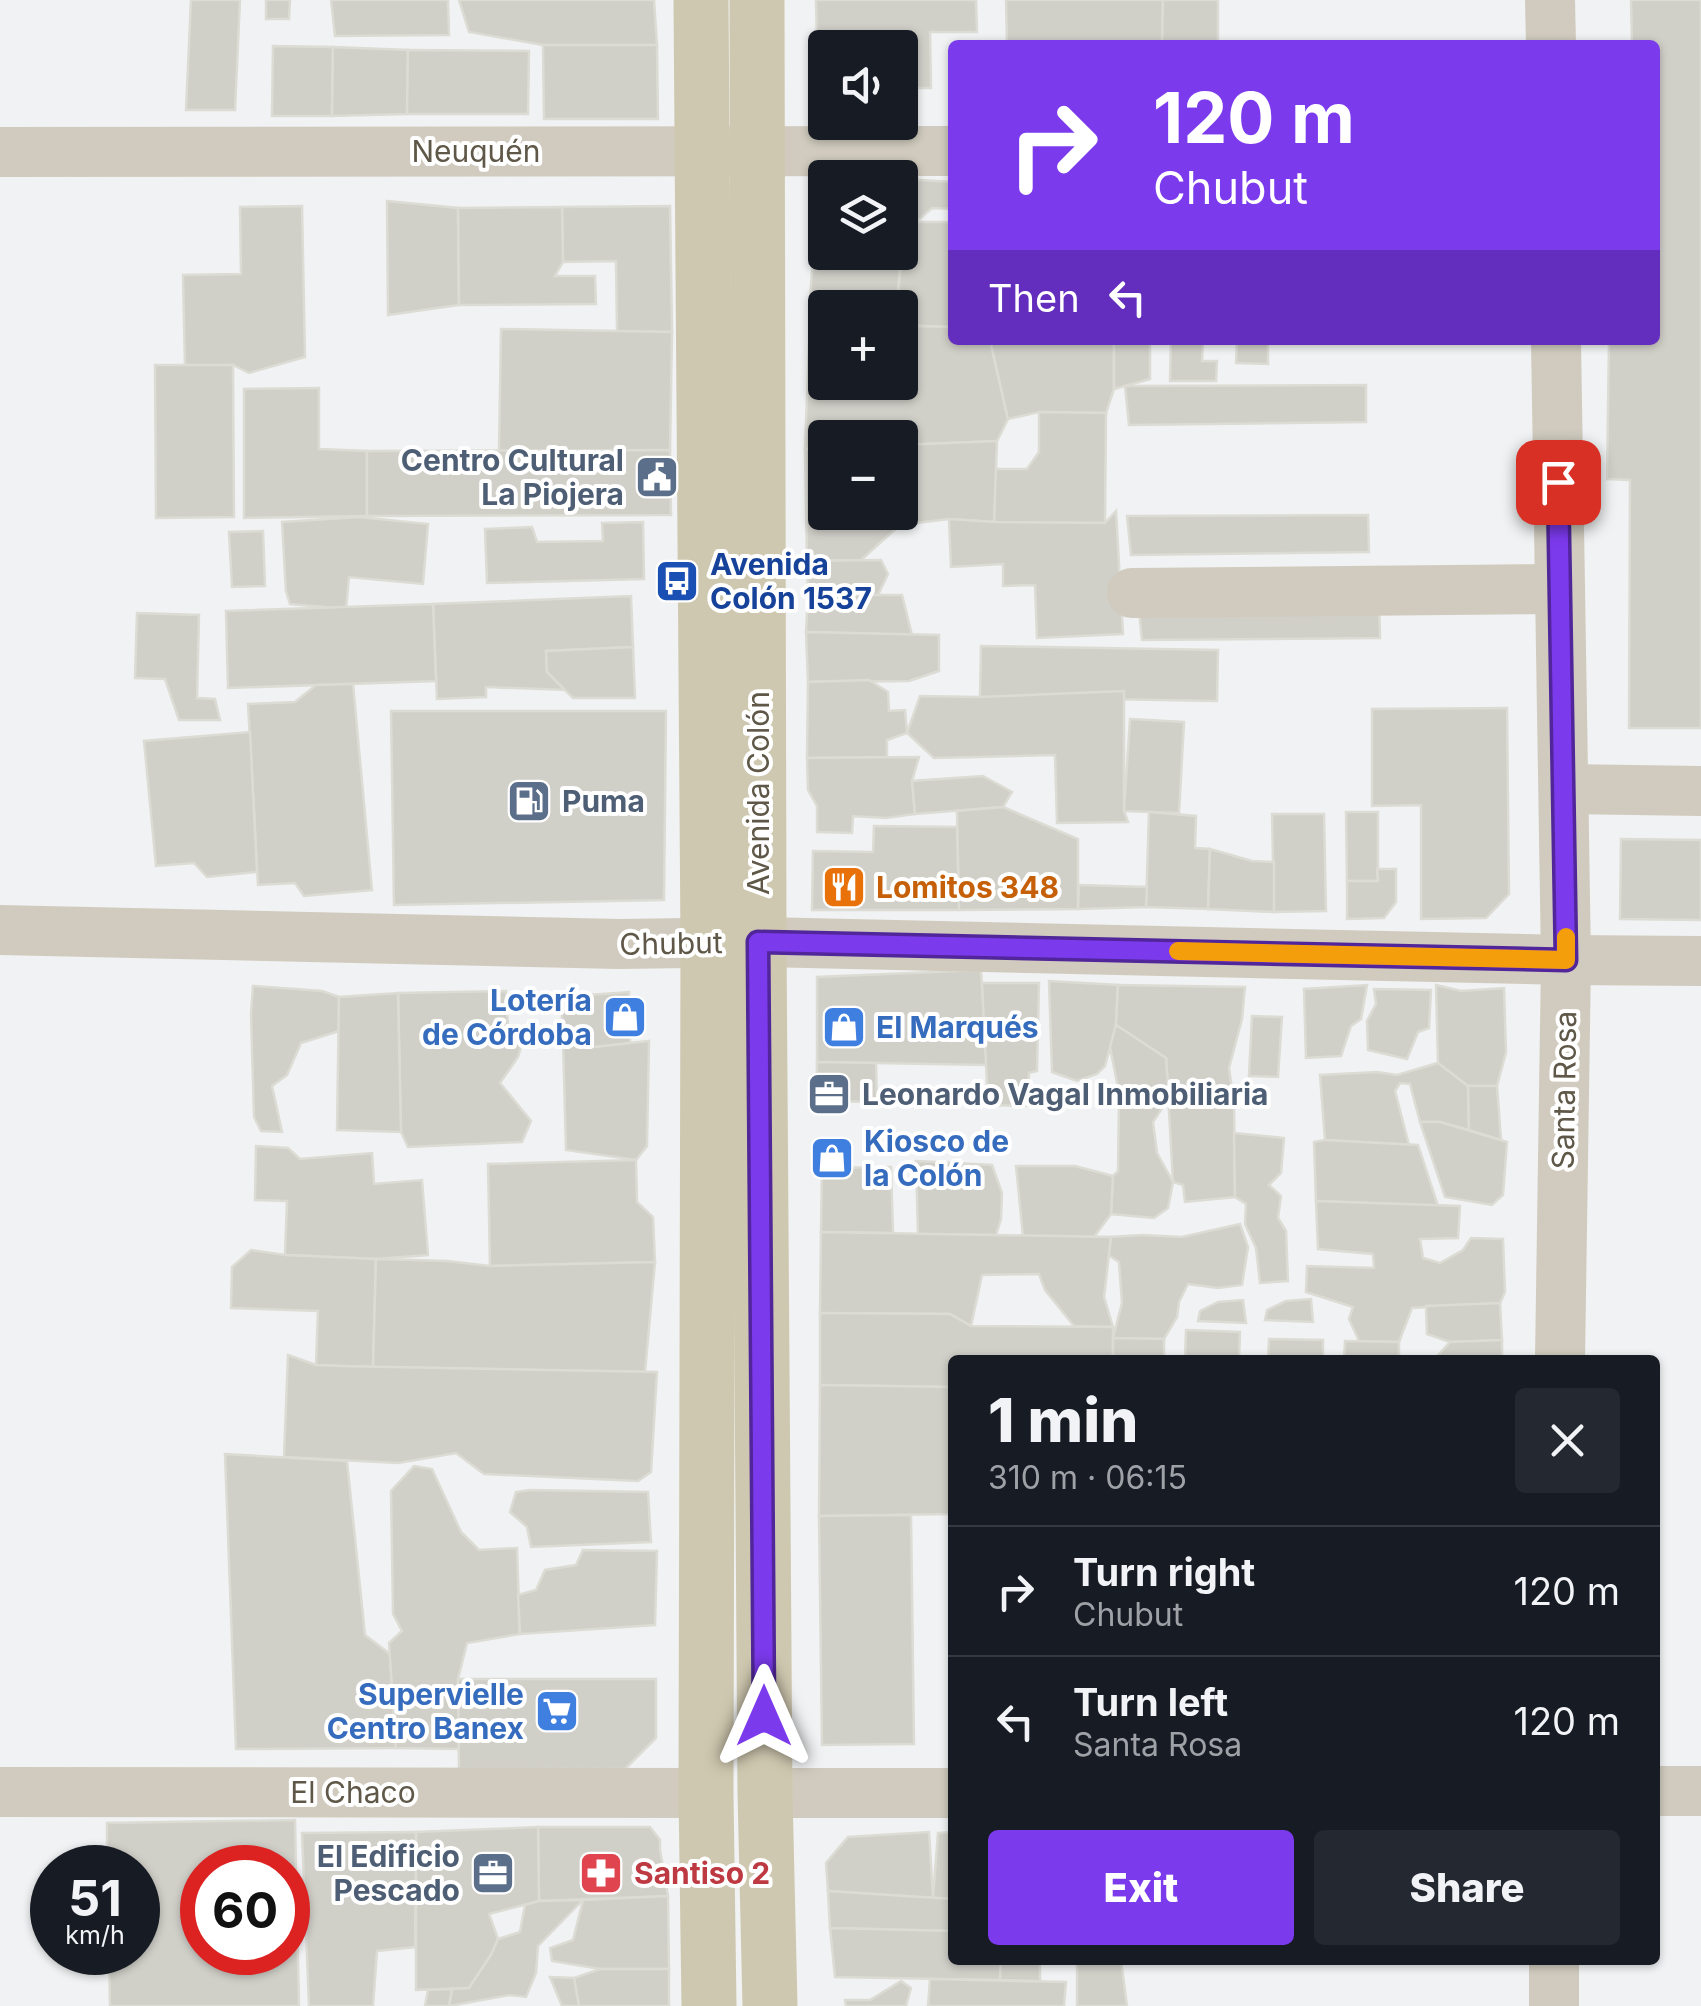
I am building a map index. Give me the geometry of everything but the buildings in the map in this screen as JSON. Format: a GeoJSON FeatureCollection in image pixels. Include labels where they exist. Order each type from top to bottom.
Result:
{"type":"FeatureCollection","features":[{"type":"Feature","properties":{"kind":"main road","name":"Avenida Colón"},"geometry":{"type":"LineString","coordinates":[[701,0],[703,150],[770,2006]]}},
{"type":"Feature","properties":{"kind":"main road","name":"Avenida Colón"},"geometry":{"type":"LineString","coordinates":[[710,2006],[706,1793],[757,151],[757,0]]}},
{"type":"Feature","properties":{"kind":"street"},"geometry":{"type":"LineString","coordinates":[[1550,0],[1551,40]]}},
{"type":"Feature","properties":{"kind":"street","name":"Neuquén"},"geometry":{"type":"LineString","coordinates":[[0,152],[948,152]]}},
{"type":"Feature","properties":{"kind":"street","name":"Santa Rosa"},"geometry":{"type":"LineString","coordinates":[[1556,345],[1566,960],[1560,1355]]}},
{"type":"Feature","properties":{"kind":"street"},"geometry":{"type":"LineString","coordinates":[[1132,593],[1560,590]]}},
{"type":"Feature","properties":{"kind":"street"},"geometry":{"type":"LineString","coordinates":[[1564,789],[1701,791]]}},
{"type":"Feature","properties":{"kind":"street","name":"Chubut"},"geometry":{"type":"LineString","coordinates":[[0,930],[1701,961]]}},
{"type":"Feature","properties":{"kind":"street"},"geometry":{"type":"LineString","coordinates":[[1660,1791],[1701,1790]]}},
{"type":"Feature","properties":{"kind":"street","name":"El Chaco"},"geometry":{"type":"LineString","coordinates":[[0,1792],[706,1793]]}},
{"type":"Feature","properties":{"kind":"street"},"geometry":{"type":"LineString","coordinates":[[765,1793],[948,1793]]}},
{"type":"Feature","properties":{"kind":"street"},"geometry":{"type":"LineString","coordinates":[[1554,1965],[1554,2006]]}},
{"type":"Feature","properties":{"kind":"slow traffic"},"geometry":{"type":"LineString","coordinates":[[1178,951],[1566,960],[1566,937]]}},
{"type":"Feature","properties":{"kind":"place","name":"Centro Cultural La Piojera"},"geometry":{"type":"Point","coordinates":[657,477]}},
{"type":"Feature","properties":{"kind":"place","name":"Avenida Colón 1537"},"geometry":{"type":"Point","coordinates":[677,581]}},
{"type":"Feature","properties":{"kind":"place","name":"Puma"},"geometry":{"type":"Point","coordinates":[529,801]}},
{"type":"Feature","properties":{"kind":"place","name":"Lomitos 348"},"geometry":{"type":"Point","coordinates":[844,887]}},
{"type":"Feature","properties":{"kind":"place","name":"Lotería de Córdoba"},"geometry":{"type":"Point","coordinates":[625,1017]}},
{"type":"Feature","properties":{"kind":"place","name":"El Marqués"},"geometry":{"type":"Point","coordinates":[844,1027]}},
{"type":"Feature","properties":{"kind":"place","name":"Leonardo Vagal Inmobiliaria"},"geometry":{"type":"Point","coordinates":[829,1094]}},
{"type":"Feature","properties":{"kind":"place","name":"Kiosco de la Colón"},"geometry":{"type":"Point","coordinates":[832,1158]}},
{"type":"Feature","properties":{"kind":"place","name":"Supervielle Centro Banex"},"geometry":{"type":"Point","coordinates":[557,1711]}},
{"type":"Feature","properties":{"kind":"place","name":"El Edificio Pescado"},"geometry":{"type":"Point","coordinates":[493,1873]}},
{"type":"Feature","properties":{"kind":"place","name":"Santiso 2"},"geometry":{"type":"Point","coordinates":[601,1873]}},
{"type":"Feature","properties":{"kind":"route"},"geometry":{"type":"LineString","coordinates":[[764,1716],[758,942],[1566,960],[1558,482]]}}]}
